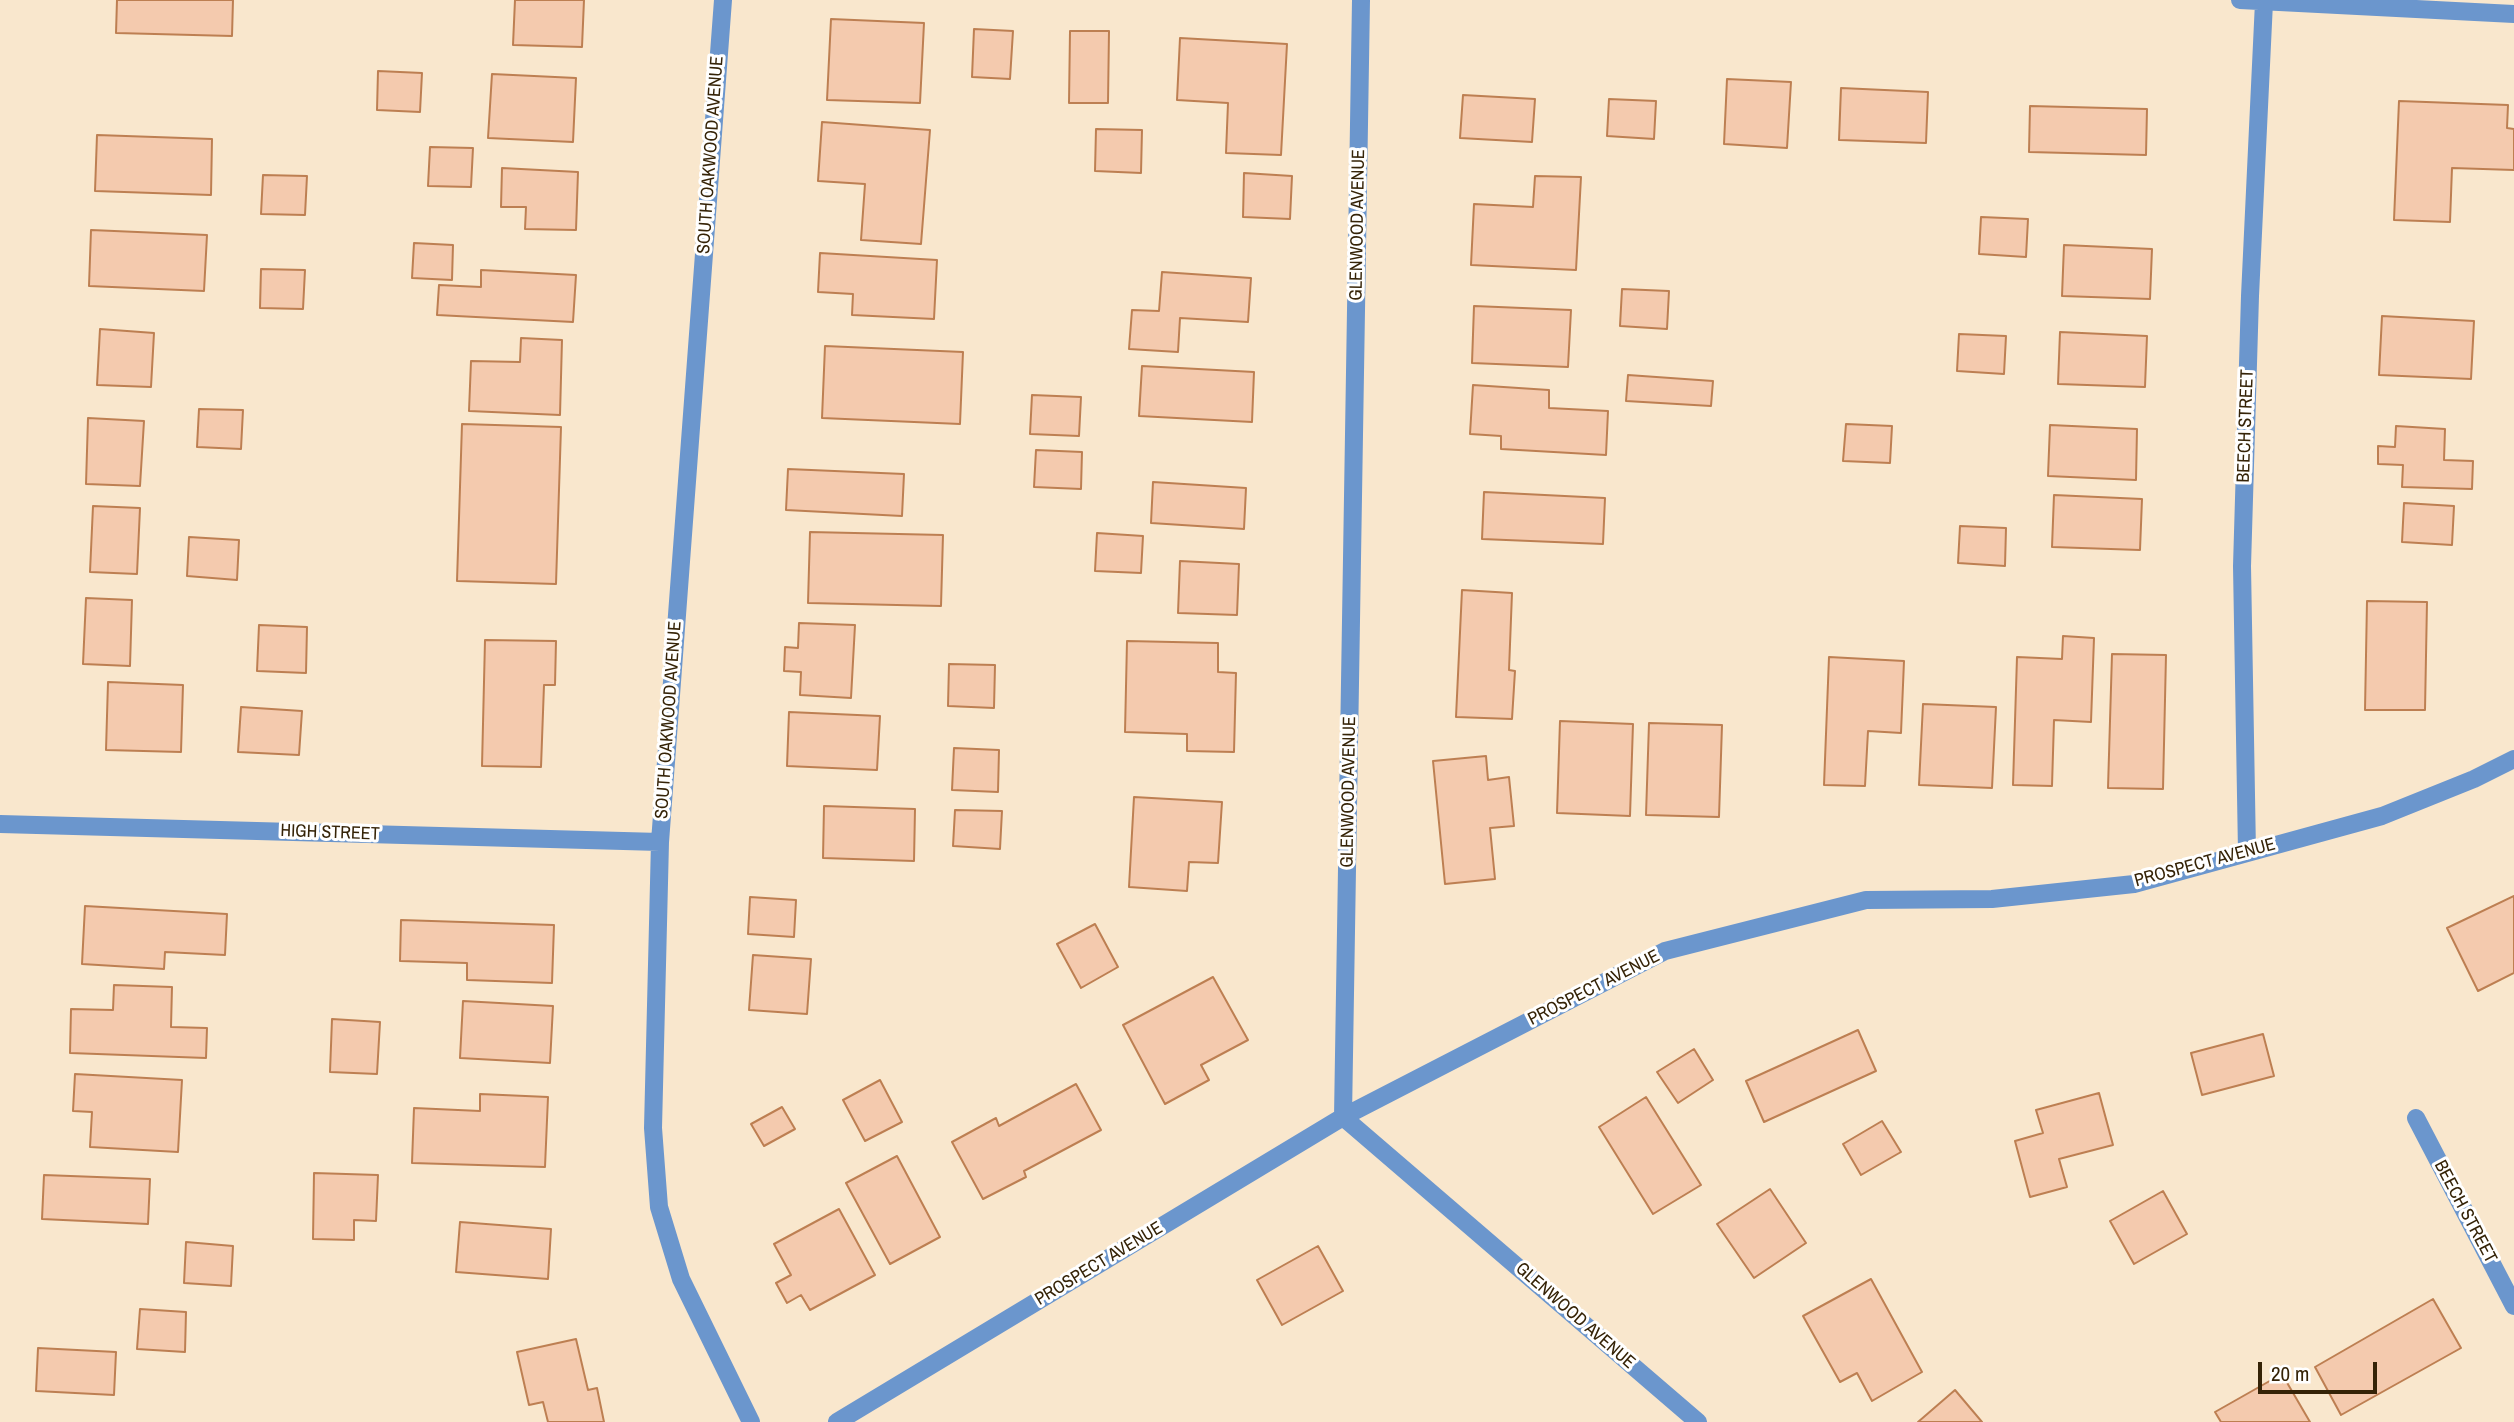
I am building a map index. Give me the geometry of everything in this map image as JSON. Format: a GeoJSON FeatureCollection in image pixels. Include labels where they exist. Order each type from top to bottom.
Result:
{"type":"FeatureCollection","features":[{"type":"Feature","properties":{"kind":"street","name":"SOUTH OAKWOOD AVENUE"},"geometry":{"type":"LineString","coordinates":[[723,0],[660,842],[653,1128],[659,1207],[681,1279],[751,1422]]}},
{"type":"Feature","properties":{"kind":"street","name":"GLENWOOD AVENUE"},"geometry":{"type":"LineString","coordinates":[[1361,0],[1343,1117],[1698,1422]]}},
{"type":"Feature","properties":{"kind":"street"},"geometry":{"type":"LineString","coordinates":[[2240,0],[2514,14]]}},
{"type":"Feature","properties":{"kind":"street","name":"BEECH STREET"},"geometry":{"type":"LineString","coordinates":[[2248,852],[2242,566],[2264,2]]}},
{"type":"Feature","properties":{"kind":"street","name":"PROSPECT AVENUE"},"geometry":{"type":"LineString","coordinates":[[836,1422],[1343,1117],[1665,951],[1866,900],[1992,899],[2134,884],[2382,816],[2474,779],[2514,759]]}},
{"type":"Feature","properties":{"kind":"street","name":"HIGH STREET"},"geometry":{"type":"LineString","coordinates":[[0,824],[660,842]]}},
{"type":"Feature","properties":{"kind":"street","name":"BEECH STREET"},"geometry":{"type":"LineString","coordinates":[[2416,1118],[2514,1306]]}},
{"type":"Feature","properties":{"kind":"building"},"geometry":{"type":"Polygon","coordinates":[[[117,0],[233,0],[232,36],[116,33],[117,0]]]}},
{"type":"Feature","properties":{"kind":"building"},"geometry":{"type":"Polygon","coordinates":[[[515,0],[584,0],[582,47],[513,45],[515,0]]]}},
{"type":"Feature","properties":{"kind":"building"},"geometry":{"type":"Polygon","coordinates":[[[831,19],[924,23],[920,103],[827,100],[831,19]]]}},
{"type":"Feature","properties":{"kind":"building"},"geometry":{"type":"Polygon","coordinates":[[[974,29],[1013,31],[1010,79],[972,77],[974,29]]]}},
{"type":"Feature","properties":{"kind":"building"},"geometry":{"type":"Polygon","coordinates":[[[1070,31],[1109,31],[1108,103],[1069,103],[1070,31]]]}},
{"type":"Feature","properties":{"kind":"building"},"geometry":{"type":"Polygon","coordinates":[[[1180,38],[1287,44],[1281,155],[1226,153],[1228,103],[1177,100],[1180,38]]]}},
{"type":"Feature","properties":{"kind":"building"},"geometry":{"type":"Polygon","coordinates":[[[378,71],[422,73],[420,112],[377,110],[378,71]]]}},
{"type":"Feature","properties":{"kind":"building"},"geometry":{"type":"Polygon","coordinates":[[[492,74],[576,78],[573,142],[488,138],[492,74]]]}},
{"type":"Feature","properties":{"kind":"building"},"geometry":{"type":"Polygon","coordinates":[[[1727,79],[1791,82],[1787,148],[1724,144],[1727,79]]]}},
{"type":"Feature","properties":{"kind":"building"},"geometry":{"type":"Polygon","coordinates":[[[1841,88],[1928,92],[1926,143],[1839,140],[1841,88]]]}},
{"type":"Feature","properties":{"kind":"building"},"geometry":{"type":"Polygon","coordinates":[[[1463,95],[1535,99],[1532,142],[1460,138],[1463,95]]]}},
{"type":"Feature","properties":{"kind":"building"},"geometry":{"type":"Polygon","coordinates":[[[1609,99],[1656,101],[1654,139],[1607,136],[1609,99]]]}},
{"type":"Feature","properties":{"kind":"building"},"geometry":{"type":"Polygon","coordinates":[[[2399,101],[2508,105],[2507,128],[2514,129],[2514,170],[2452,168],[2450,222],[2394,220],[2399,101]]]}},
{"type":"Feature","properties":{"kind":"building"},"geometry":{"type":"Polygon","coordinates":[[[2030,106],[2147,109],[2146,155],[2029,152],[2030,106]]]}},
{"type":"Feature","properties":{"kind":"building"},"geometry":{"type":"Polygon","coordinates":[[[822,122],[930,130],[921,244],[861,240],[865,184],[818,181],[822,122]]]}},
{"type":"Feature","properties":{"kind":"building"},"geometry":{"type":"Polygon","coordinates":[[[1096,129],[1142,130],[1141,173],[1095,171],[1096,129]]]}},
{"type":"Feature","properties":{"kind":"building"},"geometry":{"type":"Polygon","coordinates":[[[97,135],[212,139],[211,195],[95,191],[97,135]]]}},
{"type":"Feature","properties":{"kind":"building"},"geometry":{"type":"Polygon","coordinates":[[[430,147],[473,148],[471,187],[428,186],[430,147]]]}},
{"type":"Feature","properties":{"kind":"building"},"geometry":{"type":"Polygon","coordinates":[[[502,168],[578,172],[576,230],[525,229],[526,207],[501,207],[502,168]]]}},
{"type":"Feature","properties":{"kind":"building"},"geometry":{"type":"Polygon","coordinates":[[[1244,173],[1292,176],[1290,219],[1243,217],[1244,173]]]}},
{"type":"Feature","properties":{"kind":"building"},"geometry":{"type":"Polygon","coordinates":[[[263,175],[307,176],[305,215],[261,214],[263,175]]]}},
{"type":"Feature","properties":{"kind":"building"},"geometry":{"type":"Polygon","coordinates":[[[1535,176],[1581,177],[1576,270],[1471,265],[1474,204],[1533,207],[1535,176]]]}},
{"type":"Feature","properties":{"kind":"building"},"geometry":{"type":"Polygon","coordinates":[[[1981,217],[2028,219],[2026,257],[1979,254],[1981,217]]]}},
{"type":"Feature","properties":{"kind":"building"},"geometry":{"type":"Polygon","coordinates":[[[91,230],[207,235],[204,291],[89,286],[91,230]]]}},
{"type":"Feature","properties":{"kind":"building"},"geometry":{"type":"Polygon","coordinates":[[[414,243],[453,245],[452,280],[412,278],[414,243]]]}},
{"type":"Feature","properties":{"kind":"building"},"geometry":{"type":"Polygon","coordinates":[[[2064,245],[2152,249],[2150,299],[2062,296],[2064,245]]]}},
{"type":"Feature","properties":{"kind":"building"},"geometry":{"type":"Polygon","coordinates":[[[820,253],[937,260],[934,319],[852,315],[853,294],[818,292],[820,253]]]}},
{"type":"Feature","properties":{"kind":"building"},"geometry":{"type":"Polygon","coordinates":[[[261,269],[305,270],[303,309],[260,308],[261,269]]]}},
{"type":"Feature","properties":{"kind":"building"},"geometry":{"type":"Polygon","coordinates":[[[481,270],[576,275],[573,322],[437,315],[439,285],[481,287],[481,270]]]}},
{"type":"Feature","properties":{"kind":"building"},"geometry":{"type":"Polygon","coordinates":[[[1162,272],[1251,278],[1248,322],[1180,318],[1178,352],[1129,349],[1132,310],[1159,311],[1162,272]]]}},
{"type":"Feature","properties":{"kind":"building"},"geometry":{"type":"Polygon","coordinates":[[[1622,289],[1669,291],[1667,329],[1620,326],[1622,289]]]}},
{"type":"Feature","properties":{"kind":"building"},"geometry":{"type":"Polygon","coordinates":[[[1474,306],[1571,310],[1568,367],[1472,363],[1474,306]]]}},
{"type":"Feature","properties":{"kind":"building"},"geometry":{"type":"Polygon","coordinates":[[[2382,316],[2474,321],[2471,379],[2379,375],[2382,316]]]}},
{"type":"Feature","properties":{"kind":"building"},"geometry":{"type":"Polygon","coordinates":[[[100,329],[154,333],[151,387],[97,385],[100,329]]]}},
{"type":"Feature","properties":{"kind":"building"},"geometry":{"type":"Polygon","coordinates":[[[2060,332],[2147,336],[2145,387],[2058,384],[2060,332]]]}},
{"type":"Feature","properties":{"kind":"building"},"geometry":{"type":"Polygon","coordinates":[[[1959,334],[2006,336],[2004,374],[1957,371],[1959,334]]]}},
{"type":"Feature","properties":{"kind":"building"},"geometry":{"type":"Polygon","coordinates":[[[521,338],[562,340],[560,415],[469,411],[471,361],[520,362],[521,338]]]}},
{"type":"Feature","properties":{"kind":"building"},"geometry":{"type":"Polygon","coordinates":[[[825,346],[963,352],[960,424],[822,418],[825,346]]]}},
{"type":"Feature","properties":{"kind":"building"},"geometry":{"type":"Polygon","coordinates":[[[1142,366],[1254,372],[1252,422],[1139,416],[1142,366]]]}},
{"type":"Feature","properties":{"kind":"building"},"geometry":{"type":"Polygon","coordinates":[[[1628,375],[1713,381],[1711,406],[1626,401],[1628,375]]]}},
{"type":"Feature","properties":{"kind":"building"},"geometry":{"type":"Polygon","coordinates":[[[1473,385],[1549,390],[1549,408],[1608,411],[1606,455],[1501,449],[1501,436],[1470,434],[1473,385]]]}},
{"type":"Feature","properties":{"kind":"building"},"geometry":{"type":"Polygon","coordinates":[[[1032,395],[1081,397],[1079,436],[1030,434],[1032,395]]]}},
{"type":"Feature","properties":{"kind":"building"},"geometry":{"type":"Polygon","coordinates":[[[199,409],[243,410],[241,449],[197,447],[199,409]]]}},
{"type":"Feature","properties":{"kind":"building"},"geometry":{"type":"Polygon","coordinates":[[[88,418],[144,421],[140,486],[86,484],[88,418]]]}},
{"type":"Feature","properties":{"kind":"building"},"geometry":{"type":"Polygon","coordinates":[[[462,424],[561,427],[556,584],[457,581],[462,424]]]}},
{"type":"Feature","properties":{"kind":"building"},"geometry":{"type":"Polygon","coordinates":[[[1846,424],[1892,426],[1890,463],[1843,461],[1846,424]]]}},
{"type":"Feature","properties":{"kind":"building"},"geometry":{"type":"Polygon","coordinates":[[[2050,425],[2137,429],[2136,480],[2048,476],[2050,425]]]}},
{"type":"Feature","properties":{"kind":"building"},"geometry":{"type":"Polygon","coordinates":[[[2396,426],[2445,429],[2444,460],[2473,461],[2472,489],[2402,487],[2403,465],[2378,464],[2378,446],[2395,447],[2396,426]]]}},
{"type":"Feature","properties":{"kind":"building"},"geometry":{"type":"Polygon","coordinates":[[[1036,450],[1082,452],[1081,489],[1034,487],[1036,450]]]}},
{"type":"Feature","properties":{"kind":"building"},"geometry":{"type":"Polygon","coordinates":[[[788,469],[904,474],[902,516],[786,510],[788,469]]]}},
{"type":"Feature","properties":{"kind":"building"},"geometry":{"type":"Polygon","coordinates":[[[1153,482],[1246,488],[1244,529],[1151,523],[1153,482]]]}},
{"type":"Feature","properties":{"kind":"building"},"geometry":{"type":"Polygon","coordinates":[[[1484,492],[1605,498],[1603,544],[1482,539],[1484,492]]]}},
{"type":"Feature","properties":{"kind":"building"},"geometry":{"type":"Polygon","coordinates":[[[2054,495],[2142,499],[2140,550],[2052,547],[2054,495]]]}},
{"type":"Feature","properties":{"kind":"building"},"geometry":{"type":"Polygon","coordinates":[[[2404,503],[2454,506],[2452,545],[2402,542],[2404,503]]]}},
{"type":"Feature","properties":{"kind":"building"},"geometry":{"type":"Polygon","coordinates":[[[93,506],[140,508],[137,574],[90,572],[93,506]]]}},
{"type":"Feature","properties":{"kind":"building"},"geometry":{"type":"Polygon","coordinates":[[[1960,526],[2006,528],[2005,566],[1958,563],[1960,526]]]}},
{"type":"Feature","properties":{"kind":"building"},"geometry":{"type":"Polygon","coordinates":[[[810,532],[943,535],[941,606],[808,603],[810,532]]]}},
{"type":"Feature","properties":{"kind":"building"},"geometry":{"type":"Polygon","coordinates":[[[1097,533],[1143,536],[1141,573],[1095,571],[1097,533]]]}},
{"type":"Feature","properties":{"kind":"building"},"geometry":{"type":"Polygon","coordinates":[[[189,537],[239,540],[237,580],[187,576],[189,537]]]}},
{"type":"Feature","properties":{"kind":"building"},"geometry":{"type":"Polygon","coordinates":[[[1180,561],[1239,564],[1237,615],[1178,613],[1180,561]]]}},
{"type":"Feature","properties":{"kind":"building"},"geometry":{"type":"Polygon","coordinates":[[[1462,590],[1512,593],[1509,670],[1515,671],[1512,719],[1456,717],[1462,590]]]}},
{"type":"Feature","properties":{"kind":"building"},"geometry":{"type":"Polygon","coordinates":[[[86,598],[132,600],[130,666],[83,664],[86,598]]]}},
{"type":"Feature","properties":{"kind":"building"},"geometry":{"type":"Polygon","coordinates":[[[2367,601],[2427,602],[2425,710],[2365,710],[2367,601]]]}},
{"type":"Feature","properties":{"kind":"building"},"geometry":{"type":"Polygon","coordinates":[[[799,623],[855,625],[851,698],[800,695],[801,672],[784,671],[785,647],[798,648],[799,623]]]}},
{"type":"Feature","properties":{"kind":"building"},"geometry":{"type":"Polygon","coordinates":[[[259,625],[307,627],[306,673],[257,671],[259,625]]]}},
{"type":"Feature","properties":{"kind":"building"},"geometry":{"type":"Polygon","coordinates":[[[2063,636],[2094,638],[2091,722],[2054,720],[2052,786],[2013,785],[2017,657],[2062,659],[2063,636]]]}},
{"type":"Feature","properties":{"kind":"building"},"geometry":{"type":"Polygon","coordinates":[[[485,640],[556,641],[555,685],[544,685],[541,767],[482,766],[485,640]]]}},
{"type":"Feature","properties":{"kind":"building"},"geometry":{"type":"Polygon","coordinates":[[[1127,641],[1218,643],[1218,672],[1236,673],[1234,752],[1187,751],[1187,734],[1125,732],[1127,641]]]}},
{"type":"Feature","properties":{"kind":"building"},"geometry":{"type":"Polygon","coordinates":[[[2112,654],[2166,655],[2163,789],[2108,788],[2112,654]]]}},
{"type":"Feature","properties":{"kind":"building"},"geometry":{"type":"Polygon","coordinates":[[[1829,657],[1904,661],[1901,733],[1868,731],[1865,786],[1824,785],[1829,657]]]}},
{"type":"Feature","properties":{"kind":"building"},"geometry":{"type":"Polygon","coordinates":[[[949,664],[995,665],[994,708],[948,706],[949,664]]]}},
{"type":"Feature","properties":{"kind":"building"},"geometry":{"type":"Polygon","coordinates":[[[108,682],[183,685],[181,752],[106,750],[108,682]]]}},
{"type":"Feature","properties":{"kind":"building"},"geometry":{"type":"Polygon","coordinates":[[[1923,704],[1996,707],[1992,788],[1919,785],[1923,704]]]}},
{"type":"Feature","properties":{"kind":"building"},"geometry":{"type":"Polygon","coordinates":[[[241,707],[302,711],[299,755],[238,752],[241,707]]]}},
{"type":"Feature","properties":{"kind":"building"},"geometry":{"type":"Polygon","coordinates":[[[789,712],[880,716],[877,770],[787,766],[789,712]]]}},
{"type":"Feature","properties":{"kind":"building"},"geometry":{"type":"Polygon","coordinates":[[[1560,721],[1633,724],[1630,816],[1557,813],[1560,721]]]}},
{"type":"Feature","properties":{"kind":"building"},"geometry":{"type":"Polygon","coordinates":[[[1649,723],[1722,725],[1719,817],[1646,815],[1649,723]]]}},
{"type":"Feature","properties":{"kind":"building"},"geometry":{"type":"Polygon","coordinates":[[[954,748],[999,750],[998,792],[952,790],[954,748]]]}},
{"type":"Feature","properties":{"kind":"building"},"geometry":{"type":"Polygon","coordinates":[[[1486,756],[1488,780],[1509,777],[1514,826],[1490,828],[1495,879],[1445,884],[1433,761],[1486,756]]]}},
{"type":"Feature","properties":{"kind":"building"},"geometry":{"type":"Polygon","coordinates":[[[1134,797],[1222,802],[1218,863],[1189,862],[1187,891],[1129,887],[1134,797]]]}},
{"type":"Feature","properties":{"kind":"building"},"geometry":{"type":"Polygon","coordinates":[[[824,806],[915,809],[914,861],[823,858],[824,806]]]}},
{"type":"Feature","properties":{"kind":"building"},"geometry":{"type":"Polygon","coordinates":[[[955,810],[1002,811],[1000,849],[953,846],[955,810]]]}},
{"type":"Feature","properties":{"kind":"building"},"geometry":{"type":"Polygon","coordinates":[[[2514,896],[2514,973],[2478,991],[2447,928],[2514,896]]]}},
{"type":"Feature","properties":{"kind":"building"},"geometry":{"type":"Polygon","coordinates":[[[750,897],[796,900],[794,937],[748,934],[750,897]]]}},
{"type":"Feature","properties":{"kind":"building"},"geometry":{"type":"Polygon","coordinates":[[[85,906],[227,914],[225,955],[165,952],[164,969],[82,964],[85,906]]]}},
{"type":"Feature","properties":{"kind":"building"},"geometry":{"type":"Polygon","coordinates":[[[401,920],[554,925],[552,983],[467,980],[467,963],[400,961],[401,920]]]}},
{"type":"Feature","properties":{"kind":"building"},"geometry":{"type":"Polygon","coordinates":[[[1095,924],[1118,967],[1081,988],[1057,944],[1095,924]]]}},
{"type":"Feature","properties":{"kind":"building"},"geometry":{"type":"Polygon","coordinates":[[[753,955],[811,959],[807,1014],[749,1010],[753,955]]]}},
{"type":"Feature","properties":{"kind":"building"},"geometry":{"type":"Polygon","coordinates":[[[1213,977],[1248,1040],[1201,1065],[1209,1080],[1165,1104],[1123,1025],[1213,977]]]}},
{"type":"Feature","properties":{"kind":"building"},"geometry":{"type":"Polygon","coordinates":[[[114,985],[172,987],[171,1027],[207,1028],[206,1058],[70,1053],[71,1009],[113,1010],[114,985]]]}},
{"type":"Feature","properties":{"kind":"building"},"geometry":{"type":"Polygon","coordinates":[[[463,1001],[553,1006],[550,1063],[460,1058],[463,1001]]]}},
{"type":"Feature","properties":{"kind":"building"},"geometry":{"type":"Polygon","coordinates":[[[332,1019],[380,1022],[377,1074],[330,1072],[332,1019]]]}},
{"type":"Feature","properties":{"kind":"building"},"geometry":{"type":"Polygon","coordinates":[[[1858,1030],[1876,1071],[1764,1122],[1746,1081],[1858,1030]]]}},
{"type":"Feature","properties":{"kind":"building"},"geometry":{"type":"Polygon","coordinates":[[[2263,1034],[2274,1076],[2202,1095],[2191,1053],[2263,1034]]]}},
{"type":"Feature","properties":{"kind":"building"},"geometry":{"type":"Polygon","coordinates":[[[1694,1049],[1713,1080],[1678,1103],[1657,1072],[1694,1049]]]}},
{"type":"Feature","properties":{"kind":"building"},"geometry":{"type":"Polygon","coordinates":[[[75,1074],[182,1080],[178,1152],[90,1147],[92,1112],[73,1111],[75,1074]]]}},
{"type":"Feature","properties":{"kind":"building"},"geometry":{"type":"Polygon","coordinates":[[[880,1080],[902,1122],[865,1141],[843,1100],[880,1080]]]}},
{"type":"Feature","properties":{"kind":"building"},"geometry":{"type":"Polygon","coordinates":[[[1076,1084],[1101,1130],[1024,1171],[1026,1177],[983,1199],[952,1142],[996,1118],[999,1126],[1076,1084]]]}},
{"type":"Feature","properties":{"kind":"building"},"geometry":{"type":"Polygon","coordinates":[[[2099,1093],[2113,1145],[2059,1159],[2067,1187],[2030,1197],[2015,1141],[2043,1133],[2036,1110],[2099,1093]]]}},
{"type":"Feature","properties":{"kind":"building"},"geometry":{"type":"Polygon","coordinates":[[[480,1094],[548,1097],[545,1167],[412,1163],[414,1108],[480,1111],[480,1094]]]}},
{"type":"Feature","properties":{"kind":"building"},"geometry":{"type":"Polygon","coordinates":[[[1646,1097],[1701,1185],[1653,1214],[1599,1127],[1646,1097]]]}},
{"type":"Feature","properties":{"kind":"building"},"geometry":{"type":"Polygon","coordinates":[[[782,1107],[795,1129],[764,1146],[751,1124],[782,1107]]]}},
{"type":"Feature","properties":{"kind":"building"},"geometry":{"type":"Polygon","coordinates":[[[1882,1121],[1901,1152],[1861,1175],[1843,1144],[1882,1121]]]}},
{"type":"Feature","properties":{"kind":"building"},"geometry":{"type":"Polygon","coordinates":[[[897,1156],[940,1237],[890,1264],[846,1183],[897,1156]]]}},
{"type":"Feature","properties":{"kind":"building"},"geometry":{"type":"Polygon","coordinates":[[[314,1173],[378,1175],[376,1221],[354,1220],[354,1240],[313,1239],[314,1173]]]}},
{"type":"Feature","properties":{"kind":"building"},"geometry":{"type":"Polygon","coordinates":[[[44,1175],[150,1179],[148,1224],[42,1219],[44,1175]]]}},
{"type":"Feature","properties":{"kind":"building"},"geometry":{"type":"Polygon","coordinates":[[[1770,1189],[1806,1243],[1754,1278],[1717,1224],[1770,1189]]]}},
{"type":"Feature","properties":{"kind":"building"},"geometry":{"type":"Polygon","coordinates":[[[2163,1191],[2187,1234],[2134,1264],[2110,1221],[2163,1191]]]}},
{"type":"Feature","properties":{"kind":"building"},"geometry":{"type":"Polygon","coordinates":[[[839,1209],[875,1275],[810,1310],[801,1295],[787,1303],[776,1283],[791,1275],[774,1244],[839,1209]]]}},
{"type":"Feature","properties":{"kind":"building"},"geometry":{"type":"Polygon","coordinates":[[[460,1222],[551,1229],[548,1279],[456,1272],[460,1222]]]}},
{"type":"Feature","properties":{"kind":"building"},"geometry":{"type":"Polygon","coordinates":[[[186,1242],[233,1246],[231,1286],[184,1283],[186,1242]]]}},
{"type":"Feature","properties":{"kind":"building"},"geometry":{"type":"Polygon","coordinates":[[[1318,1246],[1343,1291],[1282,1325],[1257,1280],[1318,1246]]]}},
{"type":"Feature","properties":{"kind":"building"},"geometry":{"type":"Polygon","coordinates":[[[1871,1279],[1922,1372],[1872,1401],[1857,1373],[1840,1382],[1803,1316],[1871,1279]]]}},
{"type":"Feature","properties":{"kind":"building"},"geometry":{"type":"Polygon","coordinates":[[[2433,1299],[2461,1348],[2341,1415],[2315,1367],[2433,1299]]]}},
{"type":"Feature","properties":{"kind":"building"},"geometry":{"type":"Polygon","coordinates":[[[140,1309],[186,1312],[185,1352],[137,1349],[140,1309]]]}},
{"type":"Feature","properties":{"kind":"building"},"geometry":{"type":"Polygon","coordinates":[[[576,1339],[588,1390],[597,1388],[604,1422],[548,1422],[543,1402],[529,1405],[517,1352],[576,1339]]]}},
{"type":"Feature","properties":{"kind":"building"},"geometry":{"type":"Polygon","coordinates":[[[38,1348],[116,1352],[114,1395],[36,1391],[38,1348]]]}},
{"type":"Feature","properties":{"kind":"building"},"geometry":{"type":"Polygon","coordinates":[[[2282,1374],[2310,1422],[2221,1422],[2215,1412],[2282,1374]]]}},
{"type":"Feature","properties":{"kind":"building"},"geometry":{"type":"Polygon","coordinates":[[[1955,1390],[1982,1422],[1918,1422],[1955,1390]]]}}]}
